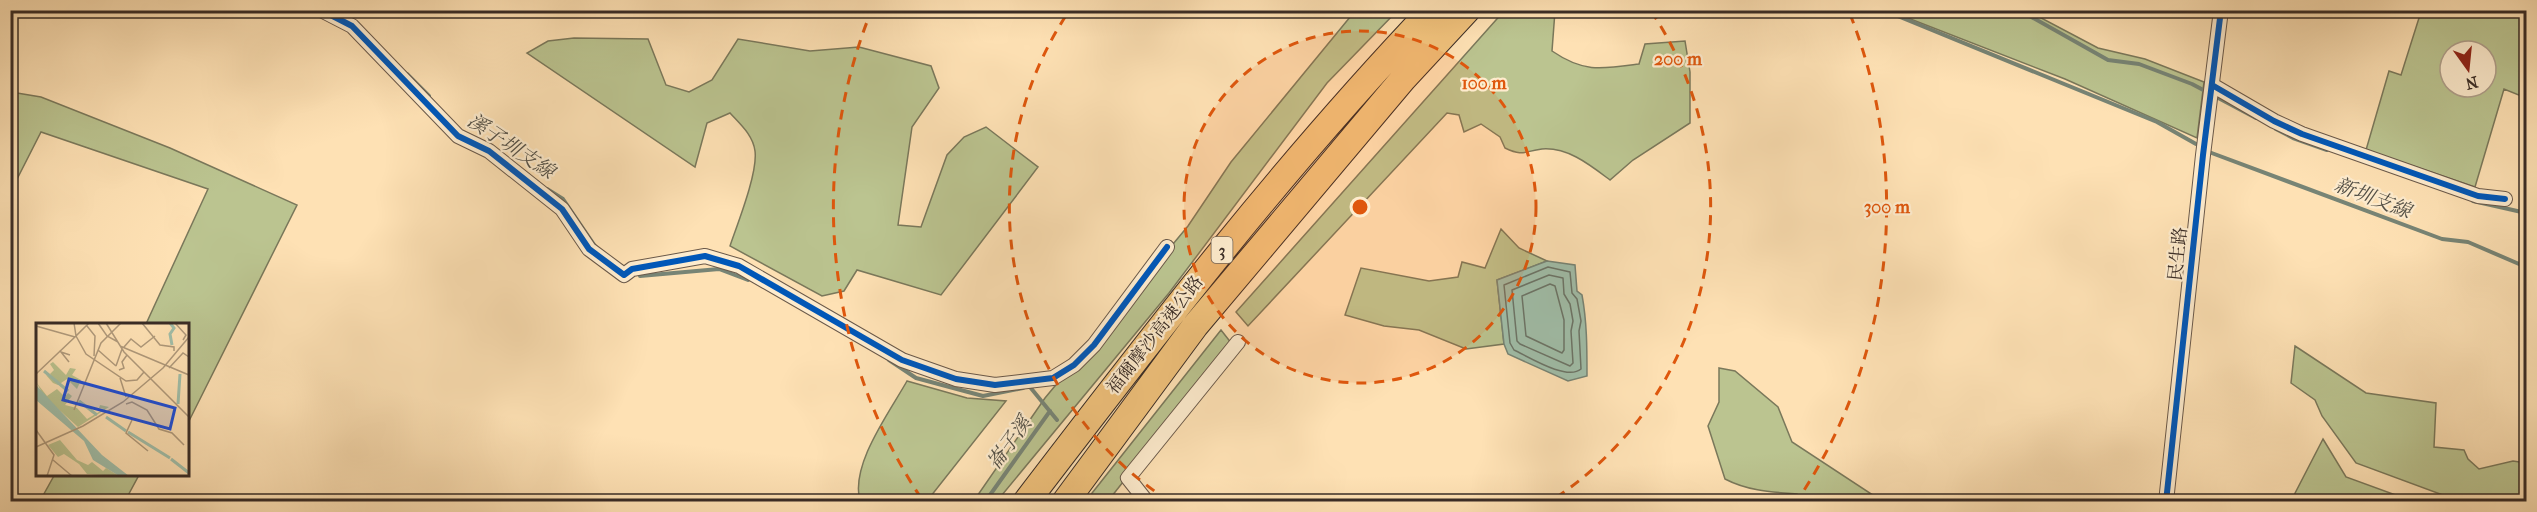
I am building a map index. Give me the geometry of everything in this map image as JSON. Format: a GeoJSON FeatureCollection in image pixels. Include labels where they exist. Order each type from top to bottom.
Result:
{"type":"FeatureCollection","features":[{"type":"Feature","properties":{"kind":"highway","name":"福爾摩沙高速公路"},"geometry":{"type":"LineString","coordinates":[[1026,501],[1173,309],[1383,62],[1432,10]]}},
{"type":"Feature","properties":{"kind":"highway","name":"福爾摩沙高速公路"},"geometry":{"type":"LineString","coordinates":[[1065,501],[1196,326],[1403,79],[1467,10]]}},
{"type":"Feature","properties":{"kind":"street"},"geometry":{"type":"LineString","coordinates":[[321,10],[352,26],[459,136],[489,151],[562,209],[589,249],[624,275],[632,269],[705,256],[739,266],[902,360],[956,379],[995,385],[1053,378],[1074,365],[1094,345],[1167,247]]}},
{"type":"Feature","properties":{"kind":"street","name":"民生路"},"geometry":{"type":"LineString","coordinates":[[2166,501],[2221,10]]}},
{"type":"Feature","properties":{"kind":"street"},"geometry":{"type":"LineString","coordinates":[[2212,85],[2274,121],[2302,134],[2478,196],[2505,199]]}},
{"type":"Feature","properties":{"kind":"street"},"geometry":{"type":"LineString","coordinates":[[1147,501],[1128,478],[1238,342]]}},
{"type":"Feature","properties":{"kind":"green space"},"geometry":{"type":"Polygon","coordinates":[[[1896,10],[2028,11],[2098,48],[2145,59],[2204,82],[2197,138],[2065,79],[1895,13],[1896,10]]]}},
{"type":"Feature","properties":{"kind":"green space"},"geometry":{"type":"Polygon","coordinates":[[[1355,11],[1397,11],[1327,83],[1169,293],[997,501],[973,502],[1045,398],[1188,226],[1231,162],[1355,11]]]}},
{"type":"Feature","properties":{"kind":"green space"},"geometry":{"type":"Polygon","coordinates":[[[1504,11],[1555,11],[1552,51],[1574,63],[1594,68],[1639,64],[1645,44],[1685,41],[1690,72],[1690,123],[1633,160],[1610,180],[1578,158],[1561,151],[1542,149],[1520,153],[1511,151],[1505,148],[1500,137],[1481,124],[1464,132],[1459,115],[1447,113],[1248,326],[1236,312],[1504,11]]]}},
{"type":"Feature","properties":{"kind":"green space"},"geometry":{"type":"Polygon","coordinates":[[[2410,11],[2526,11],[2526,98],[2504,89],[2475,187],[2366,150],[2389,71],[2401,75],[2419,18],[2410,11]]]}},
{"type":"Feature","properties":{"kind":"green space"},"geometry":{"type":"Polygon","coordinates":[[[574,38],[648,39],[666,85],[689,92],[712,80],[738,39],[810,51],[859,47],[931,66],[939,88],[912,127],[898,225],[921,227],[947,155],[964,137],[986,127],[1038,167],[941,295],[857,270],[844,291],[822,296],[730,246],[746,199],[753,172],[755,151],[752,140],[730,113],[707,123],[695,167],[527,53],[548,41],[574,38]]]}},
{"type":"Feature","properties":{"kind":"green space"},"geometry":{"type":"Polygon","coordinates":[[[11,92],[41,97],[170,148],[297,205],[189,421],[189,323],[146,323],[208,189],[41,132],[11,191],[11,92]]]}},
{"type":"Feature","properties":{"kind":"green space"},"geometry":{"type":"Polygon","coordinates":[[[1501,229],[1519,248],[1547,261],[1497,280],[1504,344],[1466,349],[1419,330],[1384,326],[1345,315],[1361,268],[1429,281],[1458,277],[1462,262],[1485,268],[1501,229]]]}},
{"type":"Feature","properties":{"kind":"green space"},"geometry":{"type":"Polygon","coordinates":[[[1221,330],[1232,344],[1108,501],[1085,502],[1221,330]]]}},
{"type":"Feature","properties":{"kind":"green space"},"geometry":{"type":"Polygon","coordinates":[[[2295,346],[2366,393],[2436,403],[2434,447],[2464,450],[2468,459],[2479,469],[2513,461],[2526,463],[2526,501],[2459,501],[2356,463],[2322,416],[2315,400],[2291,383],[2295,346]]]}},
{"type":"Feature","properties":{"kind":"green space"},"geometry":{"type":"Polygon","coordinates":[[[1719,368],[1735,371],[1778,407],[1792,442],[1882,501],[1802,501],[1797,494],[1769,492],[1725,479],[1708,426],[1719,402],[1719,368]]]}},
{"type":"Feature","properties":{"kind":"green space"},"geometry":{"type":"Polygon","coordinates":[[[907,381],[967,398],[1006,401],[927,501],[860,501],[858,487],[866,456],[907,381]]]}},
{"type":"Feature","properties":{"kind":"green space"},"geometry":{"type":"Polygon","coordinates":[[[2323,439],[2346,477],[2412,501],[2291,501],[2323,439]]]}},
{"type":"Feature","properties":{"kind":"green space"},"geometry":{"type":"Polygon","coordinates":[[[54,476],[138,476],[125,501],[40,501],[54,476]]]}},
{"type":"Feature","properties":{"kind":"water"},"geometry":{"type":"Polygon","coordinates":[[[1547,261],[1575,265],[1577,291],[1582,295],[1586,325],[1587,376],[1568,381],[1508,354],[1504,344],[1497,280],[1547,261]]]}},
{"type":"Feature","properties":{"kind":"waterway"},"geometry":{"type":"LineString","coordinates":[[1883,10],[2157,122],[2196,144]]}},
{"type":"Feature","properties":{"kind":"waterway"},"geometry":{"type":"LineString","coordinates":[[2019,10],[2108,60],[2139,64],[2192,84],[2256,118]]}},
{"type":"Feature","properties":{"kind":"waterway","name":"溪子圳支線"},"geometry":{"type":"LineString","coordinates":[[407,74],[429,96]]}},
{"type":"Feature","properties":{"kind":"waterway"},"geometry":{"type":"LineString","coordinates":[[2276,129],[2293,138],[2327,150]]}},
{"type":"Feature","properties":{"kind":"waterway","name":"新圳支線"},"geometry":{"type":"LineString","coordinates":[[2209,152],[2442,239],[2468,242],[2526,267]]}},
{"type":"Feature","properties":{"kind":"waterway","name":"溪子圳支線"},"geometry":{"type":"LineString","coordinates":[[547,189],[563,199],[597,249]]}},
{"type":"Feature","properties":{"kind":"waterway"},"geometry":{"type":"LineString","coordinates":[[2473,201],[2526,213]]}},
{"type":"Feature","properties":{"kind":"waterway","name":"溪子圳支線"},"geometry":{"type":"LineString","coordinates":[[640,276],[719,269],[748,280]]}},
{"type":"Feature","properties":{"kind":"waterway","name":"溪子圳支線"},"geometry":{"type":"LineString","coordinates":[[889,360],[916,378],[983,396],[1023,388]]}},
{"type":"Feature","properties":{"kind":"waterway","name":"溪子圳支線"},"geometry":{"type":"LineString","coordinates":[[1030,387],[1057,420]]}},
{"type":"Feature","properties":{"kind":"waterway","name":"崙子溪"},"geometry":{"type":"LineString","coordinates":[[985,502],[1050,411]]}},
{"type":"Feature","properties":{"kind":"cycle path"},"geometry":{"type":"LineString","coordinates":[[321,10],[352,26],[458,136],[489,151],[562,209],[589,249],[624,275],[632,269],[705,256],[739,266],[902,360],[956,379],[995,385],[1053,378],[1074,365],[1094,345],[1167,247]]}},
{"type":"Feature","properties":{"kind":"cycle path"},"geometry":{"type":"LineString","coordinates":[[2166,502],[2221,10]]}},
{"type":"Feature","properties":{"kind":"cycle path"},"geometry":{"type":"LineString","coordinates":[[2212,85],[2274,121],[2302,134],[2478,196],[2505,199]]}}]}
